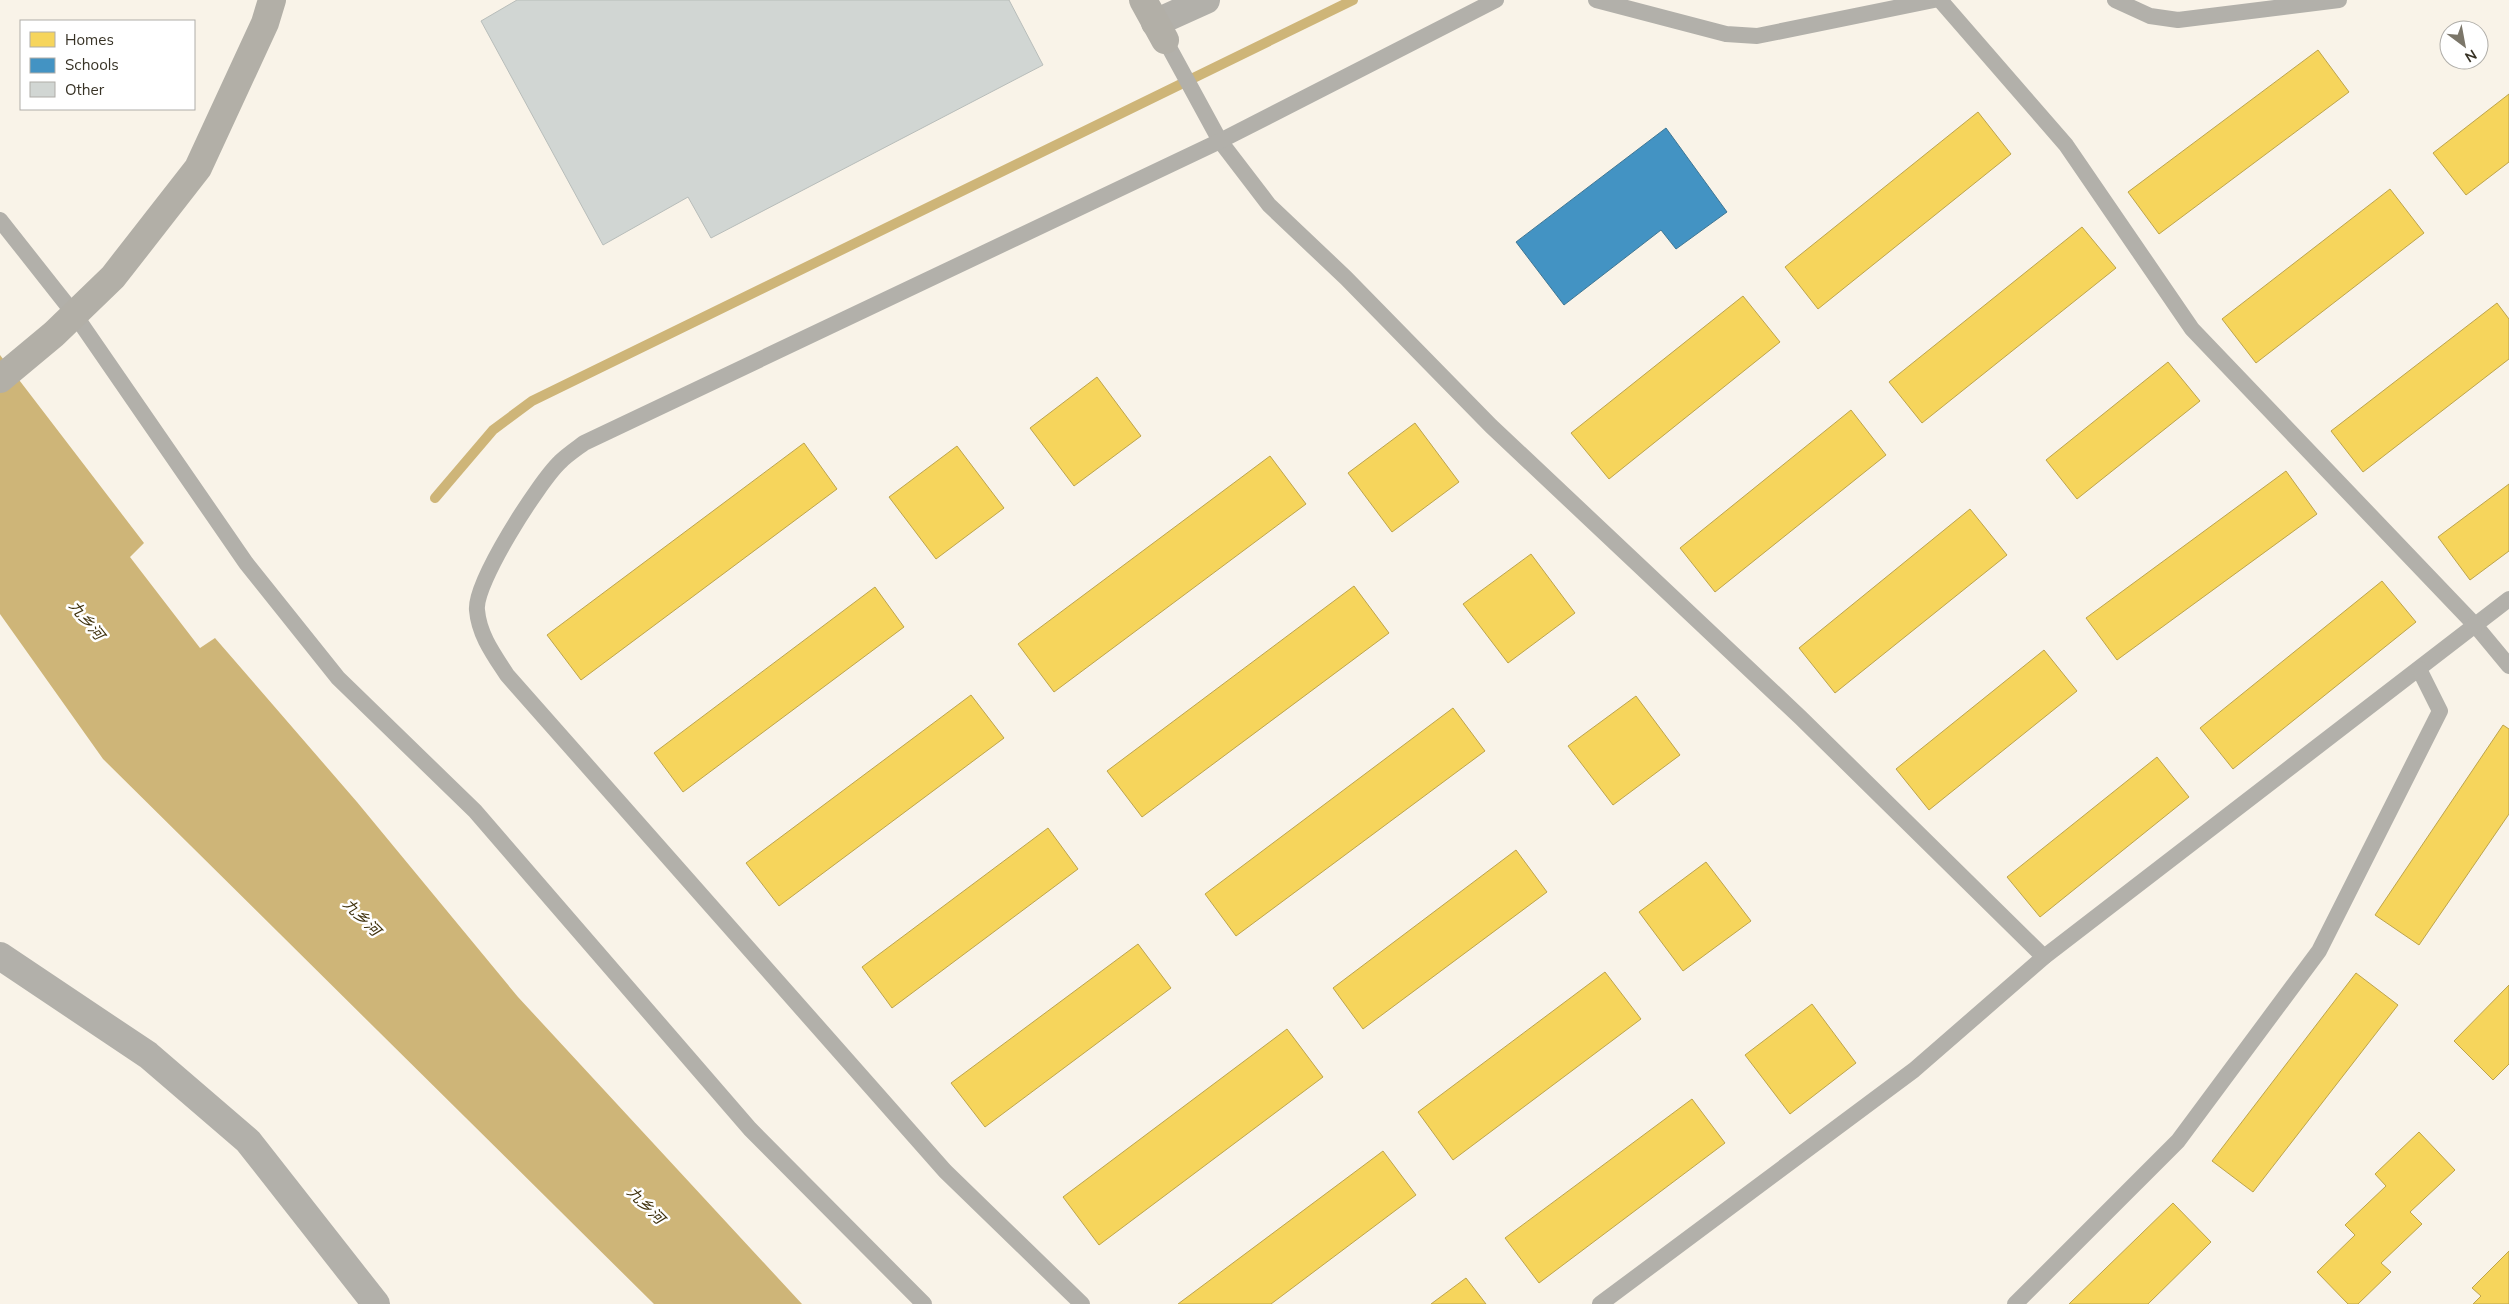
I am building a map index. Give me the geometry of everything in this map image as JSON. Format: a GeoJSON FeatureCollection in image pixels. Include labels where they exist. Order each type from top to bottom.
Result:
{"type":"FeatureCollection","features":[{"type":"Feature","properties":{"kind":"street"},"geometry":{"type":"LineString","coordinates":[[0,379],[76,315],[114,277],[198,168],[265,23],[272,0]]}},
{"type":"Feature","properties":{"kind":"street"},"geometry":{"type":"LineString","coordinates":[[1143,0],[1160,32],[1206,0]]}},
{"type":"Feature","properties":{"kind":"street"},"geometry":{"type":"LineString","coordinates":[[0,956],[148,1055],[248,1141],[376,1304]]}},
{"type":"Feature","properties":{"kind":"lane"},"geometry":{"type":"LineString","coordinates":[[1082,1304],[945,1171],[514,682],[484,640],[476,609],[485,576],[512,529],[559,463],[584,443],[1220,141],[1496,0]]}},
{"type":"Feature","properties":{"kind":"lane"},"geometry":{"type":"LineString","coordinates":[[1596,0],[1726,34],[1757,36],[1934,0]]}},
{"type":"Feature","properties":{"kind":"lane"},"geometry":{"type":"LineString","coordinates":[[1940,0],[2066,145],[2192,329],[2475,625],[2509,666]]}},
{"type":"Feature","properties":{"kind":"lane"},"geometry":{"type":"LineString","coordinates":[[2115,0],[2150,16],[2178,20],[2339,0]]}},
{"type":"Feature","properties":{"kind":"lane"},"geometry":{"type":"LineString","coordinates":[[1160,32],[1220,141],[1269,205],[1346,278],[1491,426],[1801,718],[2044,957]]}},
{"type":"Feature","properties":{"kind":"lane"},"geometry":{"type":"LineString","coordinates":[[0,220],[76,315],[246,563],[338,678],[475,811],[750,1129],[924,1304]]}},
{"type":"Feature","properties":{"kind":"lane"},"geometry":{"type":"LineString","coordinates":[[1600,1304],[1914,1070],[2044,957],[2509,599]]}},
{"type":"Feature","properties":{"kind":"lane"},"geometry":{"type":"LineString","coordinates":[[2015,1304],[2178,1141],[2319,951],[2440,711],[2419,669]]}},
{"type":"Feature","properties":{"kind":"water","name":"九乡河"},"geometry":{"type":"Polygon","coordinates":[[[0,355],[144,543],[130,557],[200,648],[215,638],[357,802],[518,997],[802,1304],[654,1304],[103,759],[0,614],[0,355]]]}},
{"type":"Feature","properties":{"kind":"building: Homes"},"geometry":{"type":"Polygon","coordinates":[[[2318,50],[2349,92],[2159,234],[2128,192],[2318,50]]]}},
{"type":"Feature","properties":{"kind":"building: Homes"},"geometry":{"type":"Polygon","coordinates":[[[2509,94],[2509,162],[2466,195],[2433,153],[2509,94]]]}},
{"type":"Feature","properties":{"kind":"building: Homes"},"geometry":{"type":"Polygon","coordinates":[[[1978,112],[2011,154],[1818,309],[1785,267],[1978,112]]]}},
{"type":"Feature","properties":{"kind":"building: Homes"},"geometry":{"type":"Polygon","coordinates":[[[2390,189],[2424,233],[2256,363],[2222,319],[2390,189]]]}},
{"type":"Feature","properties":{"kind":"building: Homes"},"geometry":{"type":"Polygon","coordinates":[[[2082,227],[2116,268],[1922,423],[1889,382],[2082,227]]]}},
{"type":"Feature","properties":{"kind":"building: Homes"},"geometry":{"type":"Polygon","coordinates":[[[1743,296],[1780,342],[1609,479],[1571,433],[1743,296]]]}},
{"type":"Feature","properties":{"kind":"building: Homes"},"geometry":{"type":"Polygon","coordinates":[[[2497,303],[2509,319],[2509,359],[2363,472],[2331,431],[2497,303]]]}},
{"type":"Feature","properties":{"kind":"building: Homes"},"geometry":{"type":"Polygon","coordinates":[[[2168,362],[2200,401],[2077,499],[2046,460],[2168,362]]]}},
{"type":"Feature","properties":{"kind":"building: Homes"},"geometry":{"type":"Polygon","coordinates":[[[1097,377],[1141,436],[1074,486],[1030,428],[1097,377]]]}},
{"type":"Feature","properties":{"kind":"building: Homes"},"geometry":{"type":"Polygon","coordinates":[[[1851,410],[1886,455],[1715,592],[1680,548],[1851,410]]]}},
{"type":"Feature","properties":{"kind":"building: Homes"},"geometry":{"type":"Polygon","coordinates":[[[1415,423],[1459,482],[1392,532],[1348,473],[1415,423]]]}},
{"type":"Feature","properties":{"kind":"building: Homes"},"geometry":{"type":"Polygon","coordinates":[[[804,443],[837,489],[581,680],[547,635],[804,443]]]}},
{"type":"Feature","properties":{"kind":"building: Homes"},"geometry":{"type":"Polygon","coordinates":[[[957,446],[1004,508],[936,559],[889,497],[957,446]]]}},
{"type":"Feature","properties":{"kind":"building: Homes"},"geometry":{"type":"Polygon","coordinates":[[[1270,456],[1306,504],[1054,692],[1018,644],[1270,456]]]}},
{"type":"Feature","properties":{"kind":"building: Homes"},"geometry":{"type":"Polygon","coordinates":[[[2286,471],[2317,514],[2117,660],[2086,618],[2286,471]]]}},
{"type":"Feature","properties":{"kind":"building: Homes"},"geometry":{"type":"Polygon","coordinates":[[[2509,484],[2509,551],[2470,580],[2438,537],[2509,484]]]}},
{"type":"Feature","properties":{"kind":"building: Homes"},"geometry":{"type":"Polygon","coordinates":[[[1970,509],[2007,555],[1835,693],[1799,648],[1970,509]]]}},
{"type":"Feature","properties":{"kind":"building: Homes"},"geometry":{"type":"Polygon","coordinates":[[[1531,554],[1575,613],[1508,663],[1463,604],[1531,554]]]}},
{"type":"Feature","properties":{"kind":"building: Homes"},"geometry":{"type":"Polygon","coordinates":[[[2382,581],[2416,622],[2233,769],[2200,728],[2382,581]]]}},
{"type":"Feature","properties":{"kind":"building: Homes"},"geometry":{"type":"Polygon","coordinates":[[[1354,586],[1389,633],[1142,817],[1107,771],[1354,586]]]}},
{"type":"Feature","properties":{"kind":"building: Homes"},"geometry":{"type":"Polygon","coordinates":[[[875,587],[904,627],[683,792],[654,753],[875,587]]]}},
{"type":"Feature","properties":{"kind":"building: Homes"},"geometry":{"type":"Polygon","coordinates":[[[2044,650],[2077,691],[1929,810],[1896,769],[2044,650]]]}},
{"type":"Feature","properties":{"kind":"building: Homes"},"geometry":{"type":"Polygon","coordinates":[[[971,695],[1004,738],[779,906],[746,863],[971,695]]]}},
{"type":"Feature","properties":{"kind":"building: Homes"},"geometry":{"type":"Polygon","coordinates":[[[1636,696],[1680,755],[1613,805],[1568,746],[1636,696]]]}},
{"type":"Feature","properties":{"kind":"building: Homes"},"geometry":{"type":"Polygon","coordinates":[[[1453,708],[1485,751],[1236,936],[1205,894],[1453,708]]]}},
{"type":"Feature","properties":{"kind":"building: Homes"},"geometry":{"type":"Polygon","coordinates":[[[2503,725],[2509,729],[2509,814],[2419,945],[2375,915],[2503,725]]]}},
{"type":"Feature","properties":{"kind":"building: Homes"},"geometry":{"type":"Polygon","coordinates":[[[2157,757],[2189,797],[2040,917],[2007,877],[2157,757]]]}},
{"type":"Feature","properties":{"kind":"building: Homes"},"geometry":{"type":"Polygon","coordinates":[[[1048,828],[1078,869],[892,1008],[862,967],[1048,828]]]}},
{"type":"Feature","properties":{"kind":"building: Homes"},"geometry":{"type":"Polygon","coordinates":[[[1516,850],[1547,892],[1363,1029],[1333,988],[1516,850]]]}},
{"type":"Feature","properties":{"kind":"building: Homes"},"geometry":{"type":"Polygon","coordinates":[[[1706,862],[1751,921],[1683,971],[1639,912],[1706,862]]]}},
{"type":"Feature","properties":{"kind":"building: Homes"},"geometry":{"type":"Polygon","coordinates":[[[1138,944],[1171,988],[985,1127],[951,1083],[1138,944]]]}},
{"type":"Feature","properties":{"kind":"building: Homes"},"geometry":{"type":"Polygon","coordinates":[[[1605,972],[1641,1019],[1453,1160],[1418,1112],[1605,972]]]}},
{"type":"Feature","properties":{"kind":"building: Homes"},"geometry":{"type":"Polygon","coordinates":[[[2356,973],[2398,1005],[2253,1192],[2212,1161],[2356,973]]]}},
{"type":"Feature","properties":{"kind":"building: Homes"},"geometry":{"type":"Polygon","coordinates":[[[2509,985],[2509,1064],[2493,1080],[2454,1041],[2509,985]]]}},
{"type":"Feature","properties":{"kind":"building: Homes"},"geometry":{"type":"Polygon","coordinates":[[[1812,1004],[1856,1063],[1790,1114],[1745,1055],[1812,1004]]]}},
{"type":"Feature","properties":{"kind":"building: Homes"},"geometry":{"type":"Polygon","coordinates":[[[1287,1029],[1323,1077],[1099,1245],[1063,1197],[1287,1029]]]}},
{"type":"Feature","properties":{"kind":"building: Homes"},"geometry":{"type":"Polygon","coordinates":[[[1692,1099],[1725,1143],[1539,1283],[1505,1238],[1692,1099]]]}},
{"type":"Feature","properties":{"kind":"building: Homes"},"geometry":{"type":"Polygon","coordinates":[[[2419,1132],[2455,1170],[2410,1212],[2422,1224],[2381,1263],[2391,1272],[2358,1304],[2348,1304],[2317,1272],[2355,1235],[2345,1225],[2386,1186],[2375,1174],[2419,1132]]]}},
{"type":"Feature","properties":{"kind":"building: Homes"},"geometry":{"type":"Polygon","coordinates":[[[1383,1151],[1416,1195],[1271,1304],[1178,1304],[1383,1151]]]}},
{"type":"Feature","properties":{"kind":"building: Homes"},"geometry":{"type":"Polygon","coordinates":[[[2173,1203],[2211,1242],[2148,1304],[2069,1304],[2173,1203]]]}},
{"type":"Feature","properties":{"kind":"building: Homes"},"geometry":{"type":"Polygon","coordinates":[[[2509,1251],[2509,1304],[2473,1304],[2481,1296],[2472,1288],[2509,1251]]]}},
{"type":"Feature","properties":{"kind":"building: Homes"},"geometry":{"type":"Polygon","coordinates":[[[1466,1278],[1486,1304],[1431,1304],[1466,1278]]]}},
{"type":"Feature","properties":{"kind":"building: Schools"},"geometry":{"type":"Polygon","coordinates":[[[1666,128],[1727,212],[1676,249],[1661,230],[1564,305],[1516,242],[1666,128]]]}},
{"type":"Feature","properties":{"kind":"building: Other"},"geometry":{"type":"Polygon","coordinates":[[[517,0],[1009,0],[1043,65],[711,238],[688,197],[603,245],[481,21],[517,0]]]}},
{"type":"Feature","properties":{"kind":"waterway"},"geometry":{"type":"LineString","coordinates":[[435,498],[493,430],[532,401],[1353,0]]}}]}
